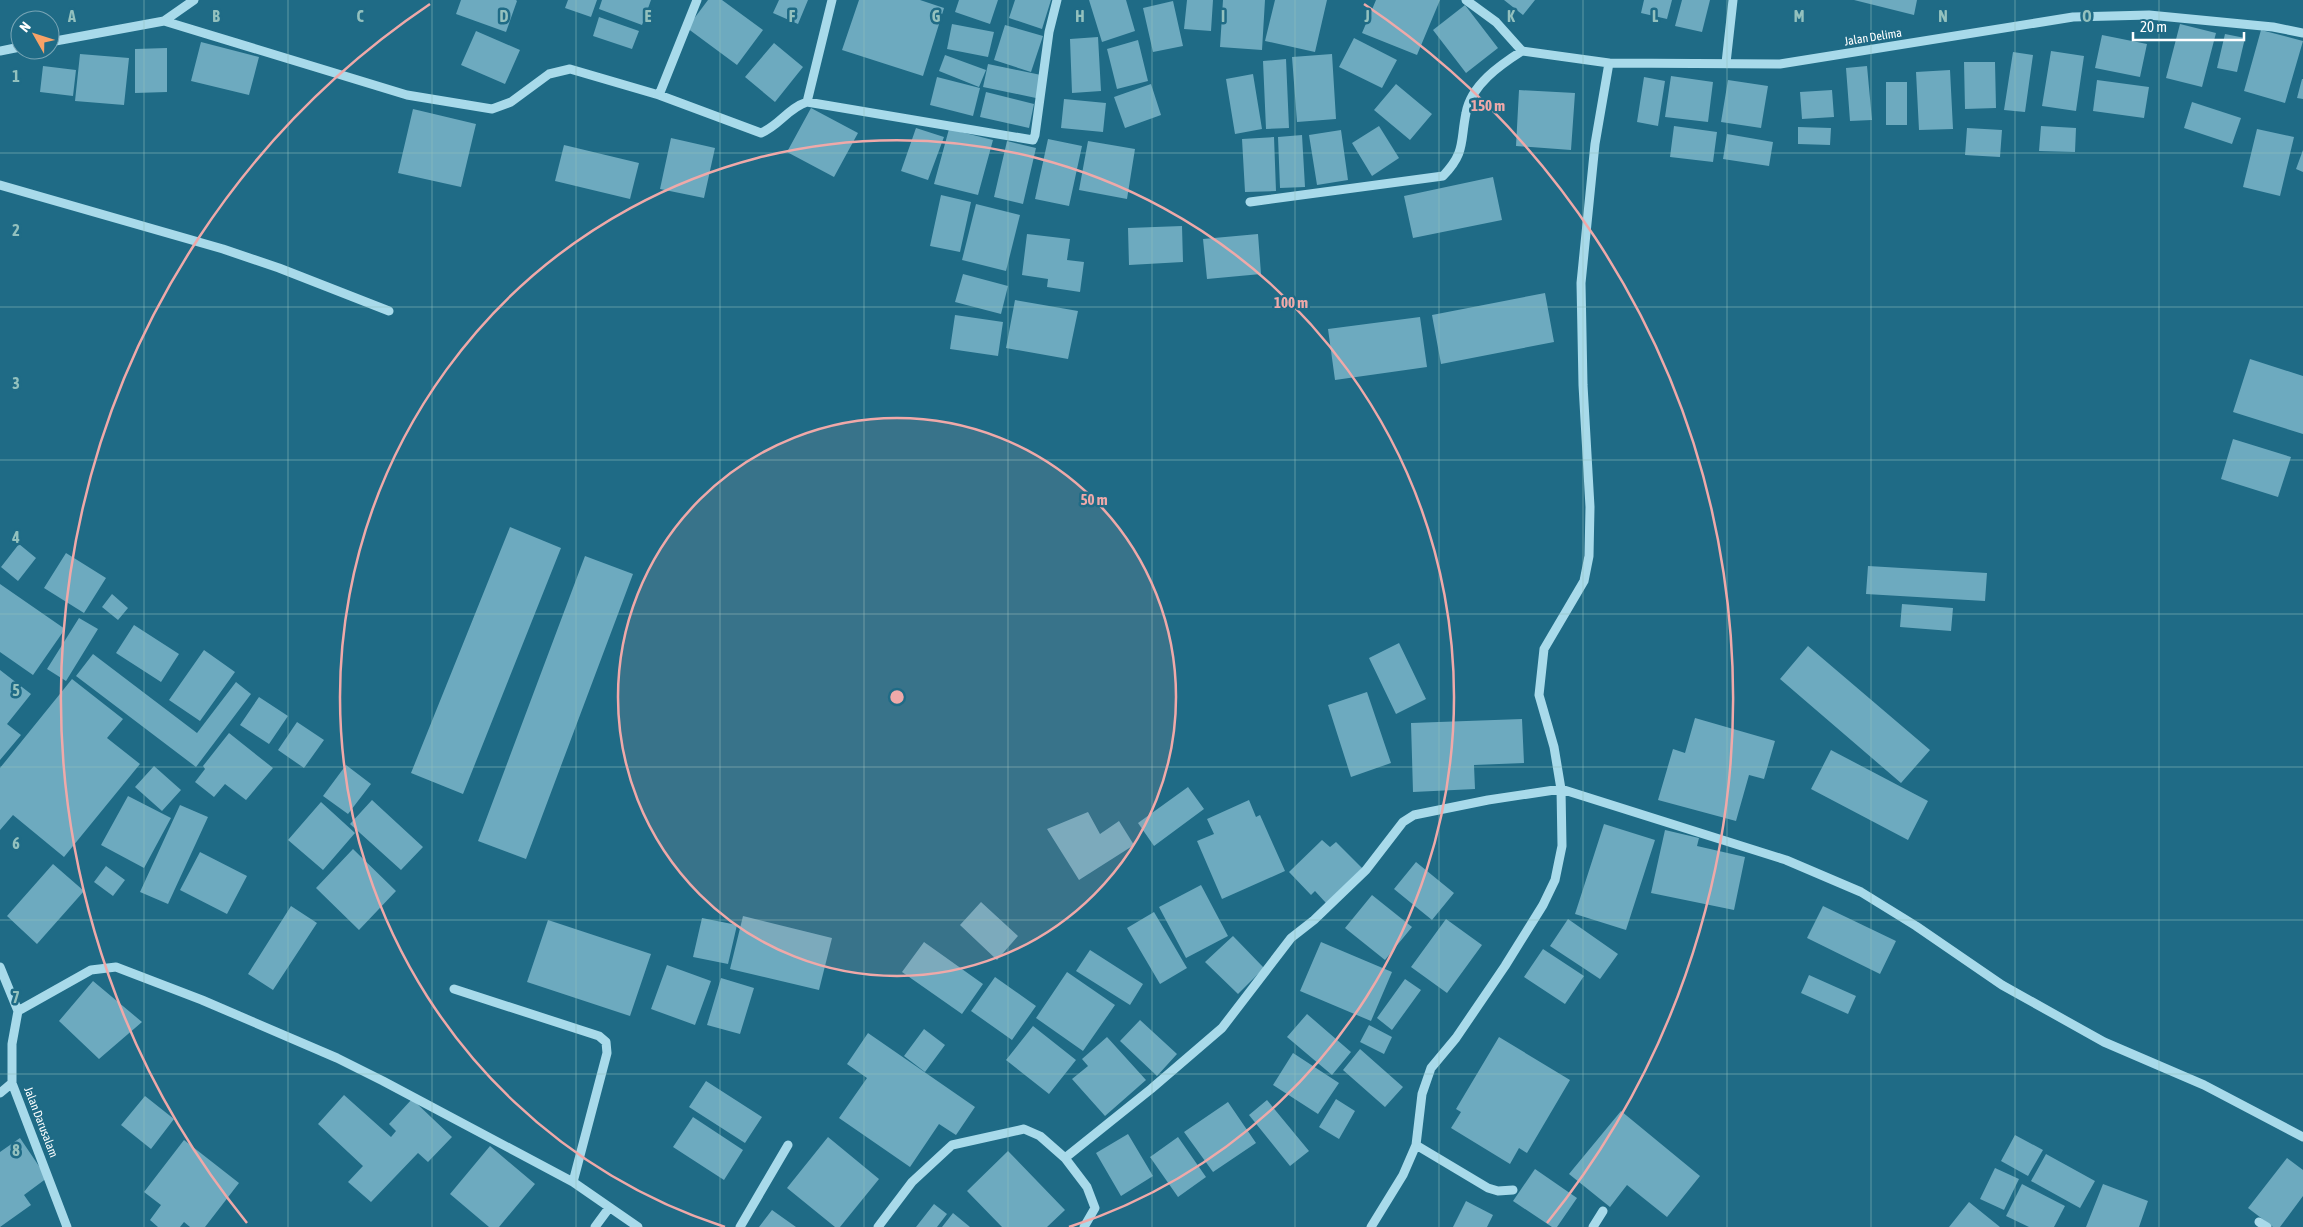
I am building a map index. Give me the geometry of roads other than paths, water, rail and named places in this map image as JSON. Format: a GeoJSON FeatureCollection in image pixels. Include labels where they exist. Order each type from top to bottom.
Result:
{"type":"FeatureCollection","features":[{"type":"Feature","properties":{"kind":"street"},"geometry":{"type":"LineString","coordinates":[[60,40],[164,21],[194,0]]}},
{"type":"Feature","properties":{"kind":"street"},"geometry":{"type":"LineString","coordinates":[[659,95],[696,0]]}},
{"type":"Feature","properties":{"kind":"street"},"geometry":{"type":"LineString","coordinates":[[807,102],[832,0]]}},
{"type":"Feature","properties":{"kind":"street"},"geometry":{"type":"LineString","coordinates":[[164,21],[406,95],[492,109],[511,102],[549,74],[570,69],[659,95],[761,133],[775,127],[796,105],[807,102],[1033,140],[1036,135],[1049,32],[1057,0]]}},
{"type":"Feature","properties":{"kind":"street"},"geometry":{"type":"LineString","coordinates":[[1250,202],[1443,176],[1458,157],[1464,137],[1466,112],[1476,89],[1506,61],[1522,51],[1496,22],[1466,0]]}},
{"type":"Feature","properties":{"kind":"street"},"geometry":{"type":"LineString","coordinates":[[1726,63],[1733,0]]}},
{"type":"Feature","properties":{"kind":"street","name":"Jalan Delima"},"geometry":{"type":"LineString","coordinates":[[1522,51],[1609,63],[1780,64],[2073,17],[2150,16],[2273,27],[2303,33]]}},
{"type":"Feature","properties":{"kind":"street"},"geometry":{"type":"LineString","coordinates":[[1371,1227],[1403,1175],[1416,1145],[1422,1094],[1431,1068],[1456,1038],[1505,966],[1543,905],[1555,880],[1562,846],[1561,789],[1554,747],[1539,695],[1544,649],[1584,581],[1589,556],[1590,507],[1583,385],[1581,283],[1595,144],[1609,63]]}},
{"type":"Feature","properties":{"kind":"street"},"geometry":{"type":"LineString","coordinates":[[0,184],[223,249],[279,268],[389,311]]}},
{"type":"Feature","properties":{"kind":"street"},"geometry":{"type":"LineString","coordinates":[[1065,1158],[1151,1089],[1222,1028],[1292,938],[1314,920],[1366,870],[1403,822],[1414,815],[1561,789],[1786,860],[1860,892],[1916,926],[2002,985],[2096,1037],[2204,1085],[2303,1137]]}},
{"type":"Feature","properties":{"kind":"street"},"geometry":{"type":"LineString","coordinates":[[0,967],[18,1011],[91,970],[116,966],[202,1000],[338,1058],[573,1182],[638,1227]]}},
{"type":"Feature","properties":{"kind":"street"},"geometry":{"type":"LineString","coordinates":[[454,989],[599,1036],[606,1042],[607,1053],[573,1182]]}},
{"type":"Feature","properties":{"kind":"street","name":"Jalan Darusalam"},"geometry":{"type":"LineString","coordinates":[[18,1011],[12,1044],[12,1083],[66,1226]]}},
{"type":"Feature","properties":{"kind":"street"},"geometry":{"type":"LineString","coordinates":[[0,1093],[12,1083]]}},
{"type":"Feature","properties":{"kind":"street"},"geometry":{"type":"LineString","coordinates":[[878,1227],[912,1182],[952,1146],[1024,1129],[1040,1136],[1065,1158],[1092,1197],[1094,1208],[1084,1227]]}},
{"type":"Feature","properties":{"kind":"street"},"geometry":{"type":"LineString","coordinates":[[740,1227],[788,1145]]}},
{"type":"Feature","properties":{"kind":"street"},"geometry":{"type":"LineString","coordinates":[[1416,1145],[1488,1188],[1498,1191],[1513,1190]]}},
{"type":"Feature","properties":{"kind":"street"},"geometry":{"type":"LineString","coordinates":[[595,1227],[609,1208]]}},
{"type":"Feature","properties":{"kind":"street"},"geometry":{"type":"LineString","coordinates":[[1593,1227],[1603,1212]]}}]}
